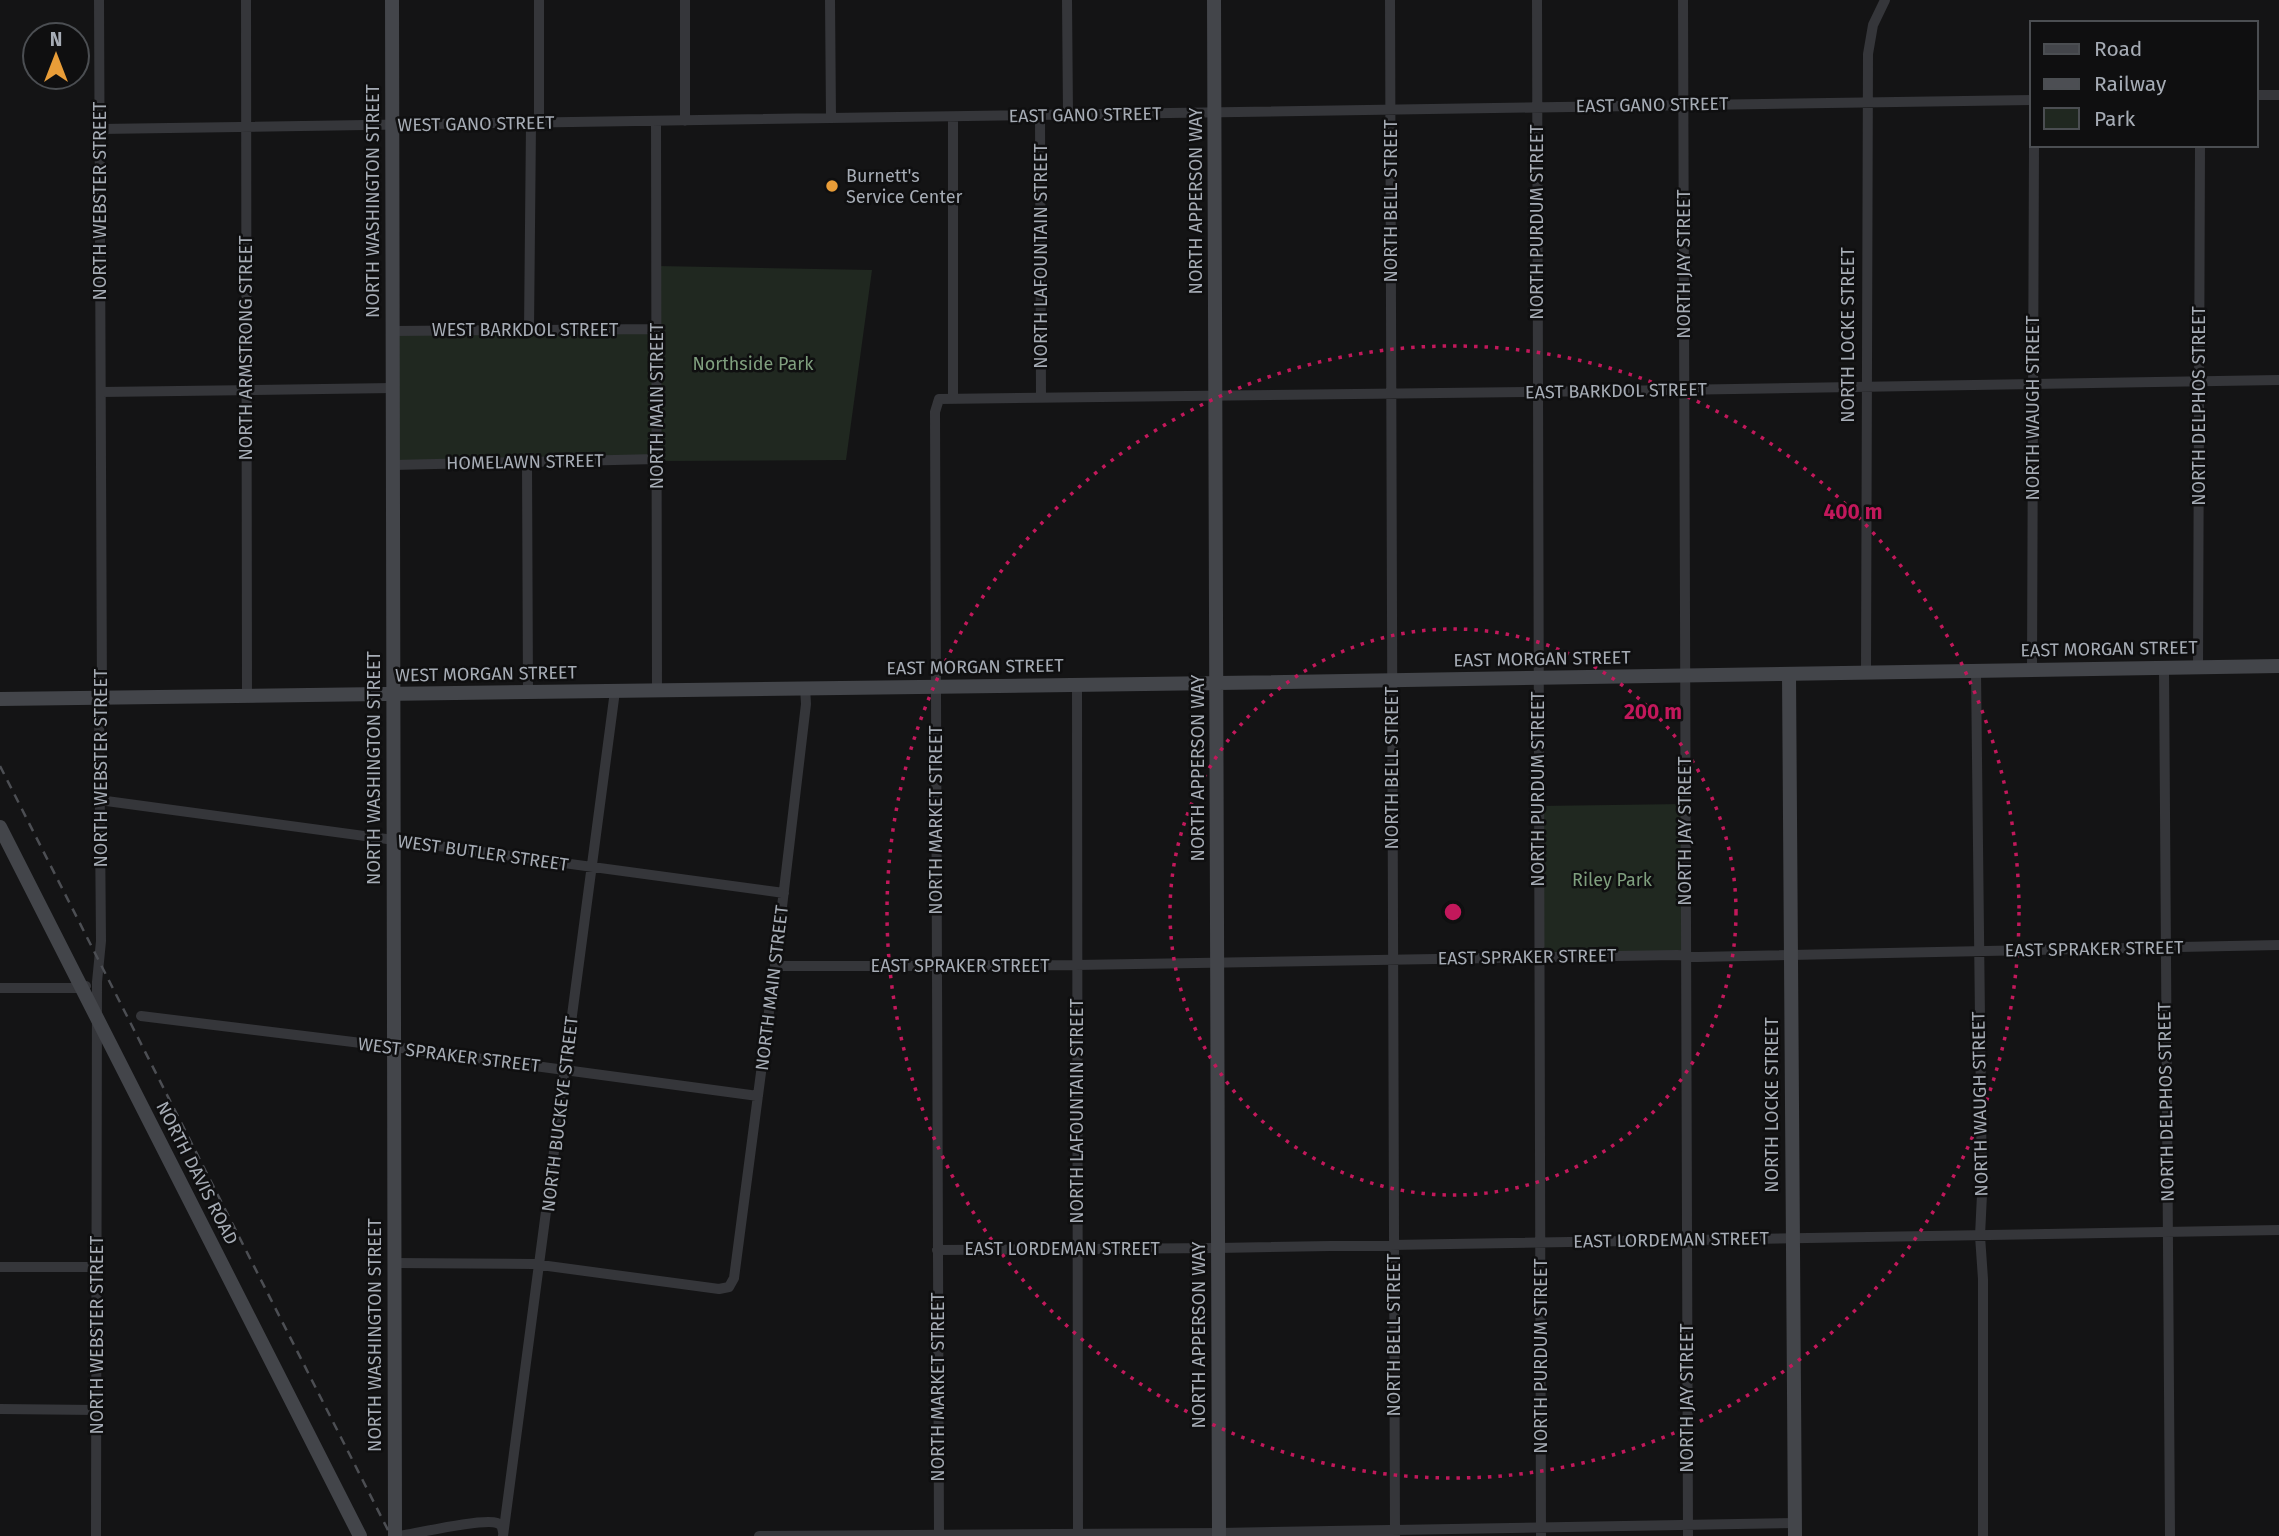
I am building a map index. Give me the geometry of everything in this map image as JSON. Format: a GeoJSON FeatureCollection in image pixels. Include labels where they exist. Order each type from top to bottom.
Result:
{"type":"FeatureCollection","features":[{"type":"Feature","properties":{"kind":"street","name":"NORTH WEBSTER STREET"},"geometry":{"type":"LineString","coordinates":[[96,1536],[97,982],[101,941],[99,711],[102,698],[99,0]]}},
{"type":"Feature","properties":{"kind":"street","name":"NORTH ARMSTRONG STREET"},"geometry":{"type":"LineString","coordinates":[[246,0],[247,696]]}},
{"type":"Feature","properties":{"kind":"street","name":"NORTH WASHINGTON STREET"},"geometry":{"type":"LineString","coordinates":[[392,0],[394,1264],[398,1536]]}},
{"type":"Feature","properties":{"kind":"street"},"geometry":{"type":"LineString","coordinates":[[529,330],[539,0]]}},
{"type":"Feature","properties":{"kind":"street"},"geometry":{"type":"LineString","coordinates":[[685,0],[685,121]]}},
{"type":"Feature","properties":{"kind":"street"},"geometry":{"type":"LineString","coordinates":[[830,0],[831,118]]}},
{"type":"Feature","properties":{"kind":"street"},"geometry":{"type":"LineString","coordinates":[[1067,0],[1068,114]]}},
{"type":"Feature","properties":{"kind":"street","name":"NORTH APPERSON WAY"},"geometry":{"type":"LineString","coordinates":[[1214,0],[1219,1534]]}},
{"type":"Feature","properties":{"kind":"street","name":"NORTH BELL STREET"},"geometry":{"type":"LineString","coordinates":[[1390,0],[1395,1533]]}},
{"type":"Feature","properties":{"kind":"street","name":"NORTH PURDUM STREET"},"geometry":{"type":"LineString","coordinates":[[1536,0],[1541,1531]]}},
{"type":"Feature","properties":{"kind":"street","name":"NORTH JAY STREET"},"geometry":{"type":"LineString","coordinates":[[1683,0],[1688,1530]]}},
{"type":"Feature","properties":{"kind":"street","name":"NORTH LOCKE STREET"},"geometry":{"type":"LineString","coordinates":[[1866,672],[1868,101],[1873,25],[1885,0]]}},
{"type":"Feature","properties":{"kind":"street"},"geometry":{"type":"LineString","coordinates":[[2258,95],[2279,95]]}},
{"type":"Feature","properties":{"kind":"street","name":"EAST GANO STREET"},"geometry":{"type":"LineString","coordinates":[[685,121],[2030,100]]}},
{"type":"Feature","properties":{"kind":"street","name":"NORTH LAFOUNTAIN STREET"},"geometry":{"type":"LineString","coordinates":[[1040,116],[1041,397]]}},
{"type":"Feature","properties":{"kind":"street"},"geometry":{"type":"LineString","coordinates":[[953,117],[953,398]]}},
{"type":"Feature","properties":{"kind":"street","name":"NORTH MAIN STREET"},"geometry":{"type":"LineString","coordinates":[[656,121],[657,691]]}},
{"type":"Feature","properties":{"kind":"street","name":"WEST GANO STREET"},"geometry":{"type":"LineString","coordinates":[[100,129],[685,121]]}},
{"type":"Feature","properties":{"kind":"street","name":"NORTH WAUGH STREET"},"geometry":{"type":"LineString","coordinates":[[2032,670],[2034,147]]}},
{"type":"Feature","properties":{"kind":"street","name":"NORTH DELPHOS STREET"},"geometry":{"type":"LineString","coordinates":[[2198,667],[2200,147]]}},
{"type":"Feature","properties":{"kind":"street","name":"WEST BARKDOL STREET"},"geometry":{"type":"LineString","coordinates":[[393,331],[657,329]]}},
{"type":"Feature","properties":{"kind":"street","name":"EAST BARKDOL STREET"},"geometry":{"type":"LineString","coordinates":[[953,398],[2279,380]]}},
{"type":"Feature","properties":{"kind":"street"},"geometry":{"type":"LineString","coordinates":[[100,392],[393,388]]}},
{"type":"Feature","properties":{"kind":"street","name":"NORTH MARKET STREET"},"geometry":{"type":"LineString","coordinates":[[939,1535],[935,412],[939,399],[953,398]]}},
{"type":"Feature","properties":{"kind":"street","name":"HOMELAWN STREET"},"geometry":{"type":"LineString","coordinates":[[393,465],[657,459]]}},
{"type":"Feature","properties":{"kind":"street"},"geometry":{"type":"LineString","coordinates":[[527,463],[527,692]]}},
{"type":"Feature","properties":{"kind":"street","name":"EAST MORGAN STREET"},"geometry":{"type":"LineString","coordinates":[[805,687],[1392,681],[2279,666]]}},
{"type":"Feature","properties":{"kind":"street","name":"NORTH DELPHOS STREET"},"geometry":{"type":"LineString","coordinates":[[2164,668],[2169,1536]]}},
{"type":"Feature","properties":{"kind":"street","name":"NORTH WAUGH STREET"},"geometry":{"type":"LineString","coordinates":[[1976,671],[1983,1536]]}},
{"type":"Feature","properties":{"kind":"street","name":"NORTH LOCKE STREET"},"geometry":{"type":"LineString","coordinates":[[1789,674],[1795,1530]]}},
{"type":"Feature","properties":{"kind":"street","name":"NORTH LAFOUNTAIN STREET"},"geometry":{"type":"LineString","coordinates":[[1077,685],[1078,1535]]}},
{"type":"Feature","properties":{"kind":"street","name":"NORTH MAIN STREET"},"geometry":{"type":"LineString","coordinates":[[540,1266],[719,1289],[729,1287],[734,1278],[784,893],[806,704],[805,687]]}},
{"type":"Feature","properties":{"kind":"street","name":"WEST MORGAN STREET"},"geometry":{"type":"LineString","coordinates":[[0,699],[805,687]]}},
{"type":"Feature","properties":{"kind":"street","name":"NORTH BUCKEYE STREET"},"geometry":{"type":"LineString","coordinates":[[503,1534],[615,691]]}},
{"type":"Feature","properties":{"kind":"street","name":"WEST BUTLER STREET"},"geometry":{"type":"LineString","coordinates":[[99,800],[784,893]]}},
{"type":"Feature","properties":{"kind":"street","name":"NORTH DAVIS ROAD"},"geometry":{"type":"LineString","coordinates":[[0,827],[360,1536]]}},
{"type":"Feature","properties":{"kind":"street","name":"EAST SPRAKER STREET"},"geometry":{"type":"LineString","coordinates":[[775,966],[1076,965],[1686,955],[1698,957],[2279,945]]}},
{"type":"Feature","properties":{"kind":"street"},"geometry":{"type":"LineString","coordinates":[[0,988],[82,988],[97,982]]}},
{"type":"Feature","properties":{"kind":"street","name":"WEST SPRAKER STREET"},"geometry":{"type":"LineString","coordinates":[[141,1016],[758,1096]]}},
{"type":"Feature","properties":{"kind":"street","name":"EAST LORDEMAN STREET"},"geometry":{"type":"LineString","coordinates":[[937,1250],[1218,1248],[2279,1230]]}},
{"type":"Feature","properties":{"kind":"street"},"geometry":{"type":"LineString","coordinates":[[394,1264],[540,1266]]}},
{"type":"Feature","properties":{"kind":"street"},"geometry":{"type":"LineString","coordinates":[[0,1267],[97,1267]]}},
{"type":"Feature","properties":{"kind":"street"},"geometry":{"type":"LineString","coordinates":[[0,1409],[97,1410]]}},
{"type":"Feature","properties":{"kind":"street"},"geometry":{"type":"LineString","coordinates":[[398,1536],[482,1522],[497,1523],[503,1534]]}},
{"type":"Feature","properties":{"kind":"street"},"geometry":{"type":"LineString","coordinates":[[759,1536],[1795,1530]]}},
{"type":"Feature","properties":{"kind":"green space","name":"Northside Park"},"geometry":{"type":"Polygon","coordinates":[[[657,266],[872,270],[846,460],[393,465],[393,331],[656,329],[657,266]]]}},
{"type":"Feature","properties":{"kind":"green space","name":"Riley Park"},"geometry":{"type":"Polygon","coordinates":[[[1685,804],[1686,955],[1539,957],[1538,806],[1685,804]]]}},
{"type":"Feature","properties":{"kind":"railway"},"geometry":{"type":"LineString","coordinates":[[0,766],[391,1536]]}},
{"type":"Feature","properties":{"kind":"place","name":"Burnett's Service Center"},"geometry":{"type":"Point","coordinates":[832,186]}}]}
